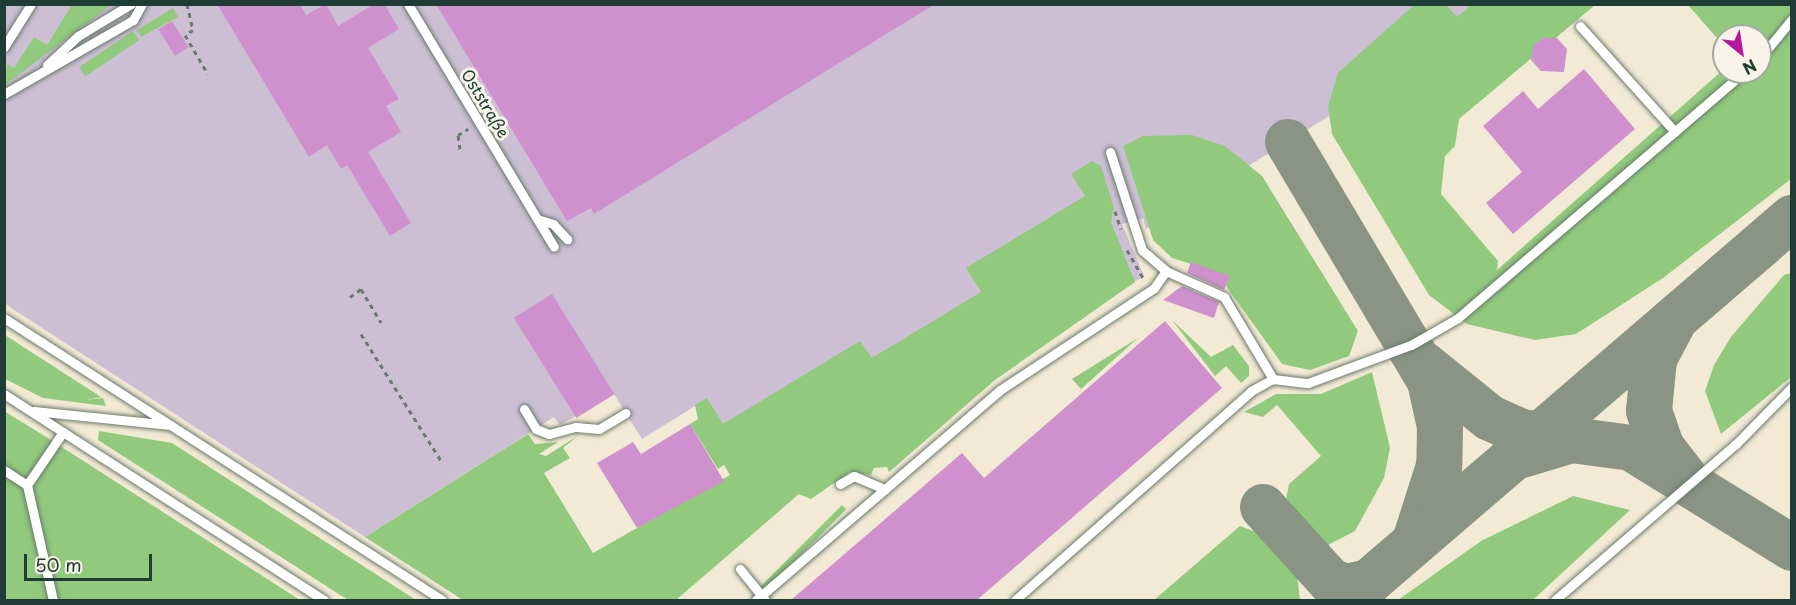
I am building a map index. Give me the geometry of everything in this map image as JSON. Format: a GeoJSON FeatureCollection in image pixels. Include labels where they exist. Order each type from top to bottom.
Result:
{"type":"FeatureCollection","features":[{"type":"Feature","properties":{"kind":"lane"},"geometry":{"type":"LineString","coordinates":[[4,47],[31,4]]}},
{"type":"Feature","properties":{"kind":"lane"},"geometry":{"type":"LineString","coordinates":[[36,74],[78,36],[131,4]]}},
{"type":"Feature","properties":{"kind":"lane"},"geometry":{"type":"LineString","coordinates":[[4,94],[133,20],[142,4]]}},
{"type":"Feature","properties":{"kind":"lane","name":"Oststraße"},"geometry":{"type":"LineString","coordinates":[[408,4],[554,247]]}},
{"type":"Feature","properties":{"kind":"lane"},"geometry":{"type":"LineString","coordinates":[[1772,43],[1791,19]]}},
{"type":"Feature","properties":{"kind":"lane"},"geometry":{"type":"LineString","coordinates":[[1580,26],[1675,132]]}},
{"type":"Feature","properties":{"kind":"lane"},"geometry":{"type":"LineString","coordinates":[[1015,600],[1251,392],[1273,379],[1328,378],[1411,345],[1458,318],[1730,84]]}},
{"type":"Feature","properties":{"kind":"lane"},"geometry":{"type":"LineString","coordinates":[[1110,152],[1142,250],[1166,271],[1224,297],[1273,379]]}},
{"type":"Feature","properties":{"kind":"lane","name":"Oststraße"},"geometry":{"type":"LineString","coordinates":[[537,219],[553,224],[567,239]]}},
{"type":"Feature","properties":{"kind":"lane"},"geometry":{"type":"LineString","coordinates":[[740,569],[762,599],[1000,390],[1154,288],[1166,271]]}},
{"type":"Feature","properties":{"kind":"lane"},"geometry":{"type":"LineString","coordinates":[[4,318],[442,600]]}},
{"type":"Feature","properties":{"kind":"lane"},"geometry":{"type":"LineString","coordinates":[[1555,600],[1736,444],[1791,387]]}},
{"type":"Feature","properties":{"kind":"lane"},"geometry":{"type":"LineString","coordinates":[[4,394],[324,600]]}},
{"type":"Feature","properties":{"kind":"lane"},"geometry":{"type":"LineString","coordinates":[[524,410],[536,429],[549,434],[576,427],[599,429],[626,413]]}},
{"type":"Feature","properties":{"kind":"lane"},"geometry":{"type":"LineString","coordinates":[[31,411],[172,426]]}},
{"type":"Feature","properties":{"kind":"lane"},"geometry":{"type":"LineString","coordinates":[[27,484],[63,432]]}},
{"type":"Feature","properties":{"kind":"lane"},"geometry":{"type":"LineString","coordinates":[[4,470],[27,484],[53,600]]}},
{"type":"Feature","properties":{"kind":"lane"},"geometry":{"type":"LineString","coordinates":[[840,484],[854,476],[885,489]]}},
{"type":"Feature","properties":{"kind":"path"},"geometry":{"type":"LineString","coordinates":[[187,4],[194,30],[185,35],[208,74]]}},
{"type":"Feature","properties":{"kind":"path"},"geometry":{"type":"LineString","coordinates":[[460,149],[458,135],[480,122]]}},
{"type":"Feature","properties":{"kind":"path"},"geometry":{"type":"LineString","coordinates":[[350,297],[361,289],[381,322]]}},
{"type":"Feature","properties":{"kind":"path"},"geometry":{"type":"LineString","coordinates":[[361,334],[442,462]]}},
{"type":"Feature","properties":{"kind":"shaded area"},"geometry":{"type":"Polygon","coordinates":[[[4,5],[1562,5],[1352,102],[1146,229],[1143,218],[1122,224],[1144,276],[800,490],[672,600],[737,478],[695,406],[642,439],[614,394],[560,425],[554,417],[365,537],[5,304],[4,5]]]}},
{"type":"Feature","properties":{"kind":"green space"},"geometry":{"type":"Polygon","coordinates":[[[72,5],[111,5],[5,85],[7,64],[14,68],[34,37],[47,45],[72,5]]]}},
{"type":"Feature","properties":{"kind":"green space"},"geometry":{"type":"Polygon","coordinates":[[[1414,5],[1446,5],[1457,17],[1471,5],[1595,5],[1459,119],[1455,146],[1445,156],[1441,194],[1498,261],[1497,270],[1712,80],[1712,84],[1772,84],[1772,24],[1712,24],[1712,32],[1688,5],[1791,5],[1791,179],[1663,278],[1576,334],[1535,340],[1467,324],[1429,295],[1332,134],[1328,106],[1338,73],[1414,5]]]}},
{"type":"Feature","properties":{"kind":"green space"},"geometry":{"type":"Polygon","coordinates":[[[173,8],[178,17],[141,37],[137,30],[173,8]]]}},
{"type":"Feature","properties":{"kind":"green space"},"geometry":{"type":"Polygon","coordinates":[[[133,31],[139,40],[85,76],[79,67],[133,31]]]}},
{"type":"Feature","properties":{"kind":"green space"},"geometry":{"type":"Polygon","coordinates":[[[1192,135],[1225,146],[1262,176],[1358,331],[1349,356],[1310,370],[1282,364],[1226,286],[1229,276],[1172,258],[1153,240],[1123,146],[1143,136],[1192,135]]]}},
{"type":"Feature","properties":{"kind":"green space"},"geometry":{"type":"Polygon","coordinates":[[[1092,161],[1101,166],[1114,208],[1111,222],[1135,282],[995,380],[889,472],[887,467],[874,468],[871,475],[850,472],[811,499],[799,494],[676,600],[463,600],[365,537],[528,434],[535,444],[558,442],[539,454],[546,456],[579,435],[563,448],[570,458],[544,473],[593,553],[730,475],[724,465],[718,469],[690,424],[698,419],[695,405],[707,398],[723,424],[860,341],[872,358],[981,292],[966,268],[1085,196],[1071,174],[1092,161]]]}},
{"type":"Feature","properties":{"kind":"green space"},"geometry":{"type":"Polygon","coordinates":[[[1791,273],[1791,377],[1721,434],[1705,391],[1714,365],[1731,337],[1784,275],[1791,273]]]}},
{"type":"Feature","properties":{"kind":"green space"},"geometry":{"type":"Polygon","coordinates":[[[1172,320],[1211,357],[1233,345],[1249,366],[1249,376],[1241,383],[1226,366],[1215,376],[1172,320]]]}},
{"type":"Feature","properties":{"kind":"green space"},"geometry":{"type":"Polygon","coordinates":[[[5,335],[101,397],[85,400],[103,398],[106,406],[43,398],[5,379],[5,335]]]}},
{"type":"Feature","properties":{"kind":"green space"},"geometry":{"type":"Polygon","coordinates":[[[1138,338],[1081,389],[1072,379],[1138,338]]]}},
{"type":"Feature","properties":{"kind":"green space"},"geometry":{"type":"Polygon","coordinates":[[[1372,372],[1390,448],[1384,478],[1355,531],[1326,546],[1285,504],[1289,484],[1321,456],[1277,405],[1263,417],[1244,412],[1276,394],[1321,394],[1372,372]]]}},
{"type":"Feature","properties":{"kind":"green space"},"geometry":{"type":"Polygon","coordinates":[[[4,411],[43,435],[300,600],[5,600],[4,411]]]}},
{"type":"Feature","properties":{"kind":"green space"},"geometry":{"type":"Polygon","coordinates":[[[99,431],[172,443],[416,600],[348,600],[98,440],[99,431]]]}},
{"type":"Feature","properties":{"kind":"green space"},"geometry":{"type":"Polygon","coordinates":[[[1573,496],[1630,510],[1533,600],[1398,600],[1481,541],[1573,496]]]}},
{"type":"Feature","properties":{"kind":"green space"},"geometry":{"type":"Polygon","coordinates":[[[842,505],[846,509],[765,591],[761,586],[842,505]]]}},
{"type":"Feature","properties":{"kind":"green space"},"geometry":{"type":"Polygon","coordinates":[[[1240,526],[1261,534],[1297,574],[1300,600],[1154,600],[1240,526]]]}},
{"type":"Feature","properties":{"kind":"building"},"geometry":{"type":"Polygon","coordinates":[[[217,4],[300,4],[306,15],[326,4],[338,26],[374,4],[384,4],[399,29],[368,48],[399,99],[386,106],[401,132],[368,152],[411,223],[390,236],[347,165],[341,169],[327,145],[309,157],[217,4]]]}},
{"type":"Feature","properties":{"kind":"building"},"geometry":{"type":"Polygon","coordinates":[[[436,4],[935,4],[594,214],[591,208],[567,221],[436,4]]]}},
{"type":"Feature","properties":{"kind":"building"},"geometry":{"type":"Polygon","coordinates":[[[172,21],[188,47],[175,56],[158,29],[172,21]]]}},
{"type":"Feature","properties":{"kind":"building"},"geometry":{"type":"Polygon","coordinates":[[[1543,38],[1557,38],[1567,49],[1564,72],[1541,71],[1531,60],[1533,46],[1543,38]]]}},
{"type":"Feature","properties":{"kind":"building"},"geometry":{"type":"Polygon","coordinates":[[[1584,69],[1635,129],[1513,234],[1486,203],[1522,172],[1483,126],[1523,91],[1538,109],[1584,69]]]}},
{"type":"Feature","properties":{"kind":"building"},"geometry":{"type":"Polygon","coordinates":[[[1191,262],[1230,276],[1224,290],[1187,273],[1191,262]]]}},
{"type":"Feature","properties":{"kind":"building"},"geometry":{"type":"Polygon","coordinates":[[[1182,286],[1219,302],[1214,318],[1163,300],[1182,286]]]}},
{"type":"Feature","properties":{"kind":"building"},"geometry":{"type":"Polygon","coordinates":[[[552,294],[615,394],[576,418],[514,318],[552,294]]]}},
{"type":"Feature","properties":{"kind":"building"},"geometry":{"type":"Polygon","coordinates":[[[1165,321],[1222,388],[977,600],[791,600],[962,453],[984,478],[1165,321]]]}},
{"type":"Feature","properties":{"kind":"building"},"geometry":{"type":"Polygon","coordinates":[[[690,424],[724,481],[637,528],[597,463],[633,442],[641,454],[690,424]]]}},
{"type":"Feature","properties":{"kind":"taxiway"},"geometry":{"type":"LineString","coordinates":[[1288,142],[1430,381],[1440,427],[1439,466],[1415,541]]}},
{"type":"Feature","properties":{"kind":"taxiway"},"geometry":{"type":"LineString","coordinates":[[1348,600],[1792,218]]}},
{"type":"Feature","properties":{"kind":"taxiway"},"geometry":{"type":"LineString","coordinates":[[1672,325],[1654,359],[1649,411],[1662,448],[1684,476]]}},
{"type":"Feature","properties":{"kind":"taxiway"},"geometry":{"type":"LineString","coordinates":[[1423,364],[1490,418],[1521,432],[1563,437]]}},
{"type":"Feature","properties":{"kind":"taxiway"},"geometry":{"type":"LineString","coordinates":[[1522,455],[1572,440],[1631,448],[1792,548]]}},
{"type":"Feature","properties":{"kind":"taxiway"},"geometry":{"type":"LineString","coordinates":[[1263,507],[1331,582],[1347,587],[1369,582]]}}]}
